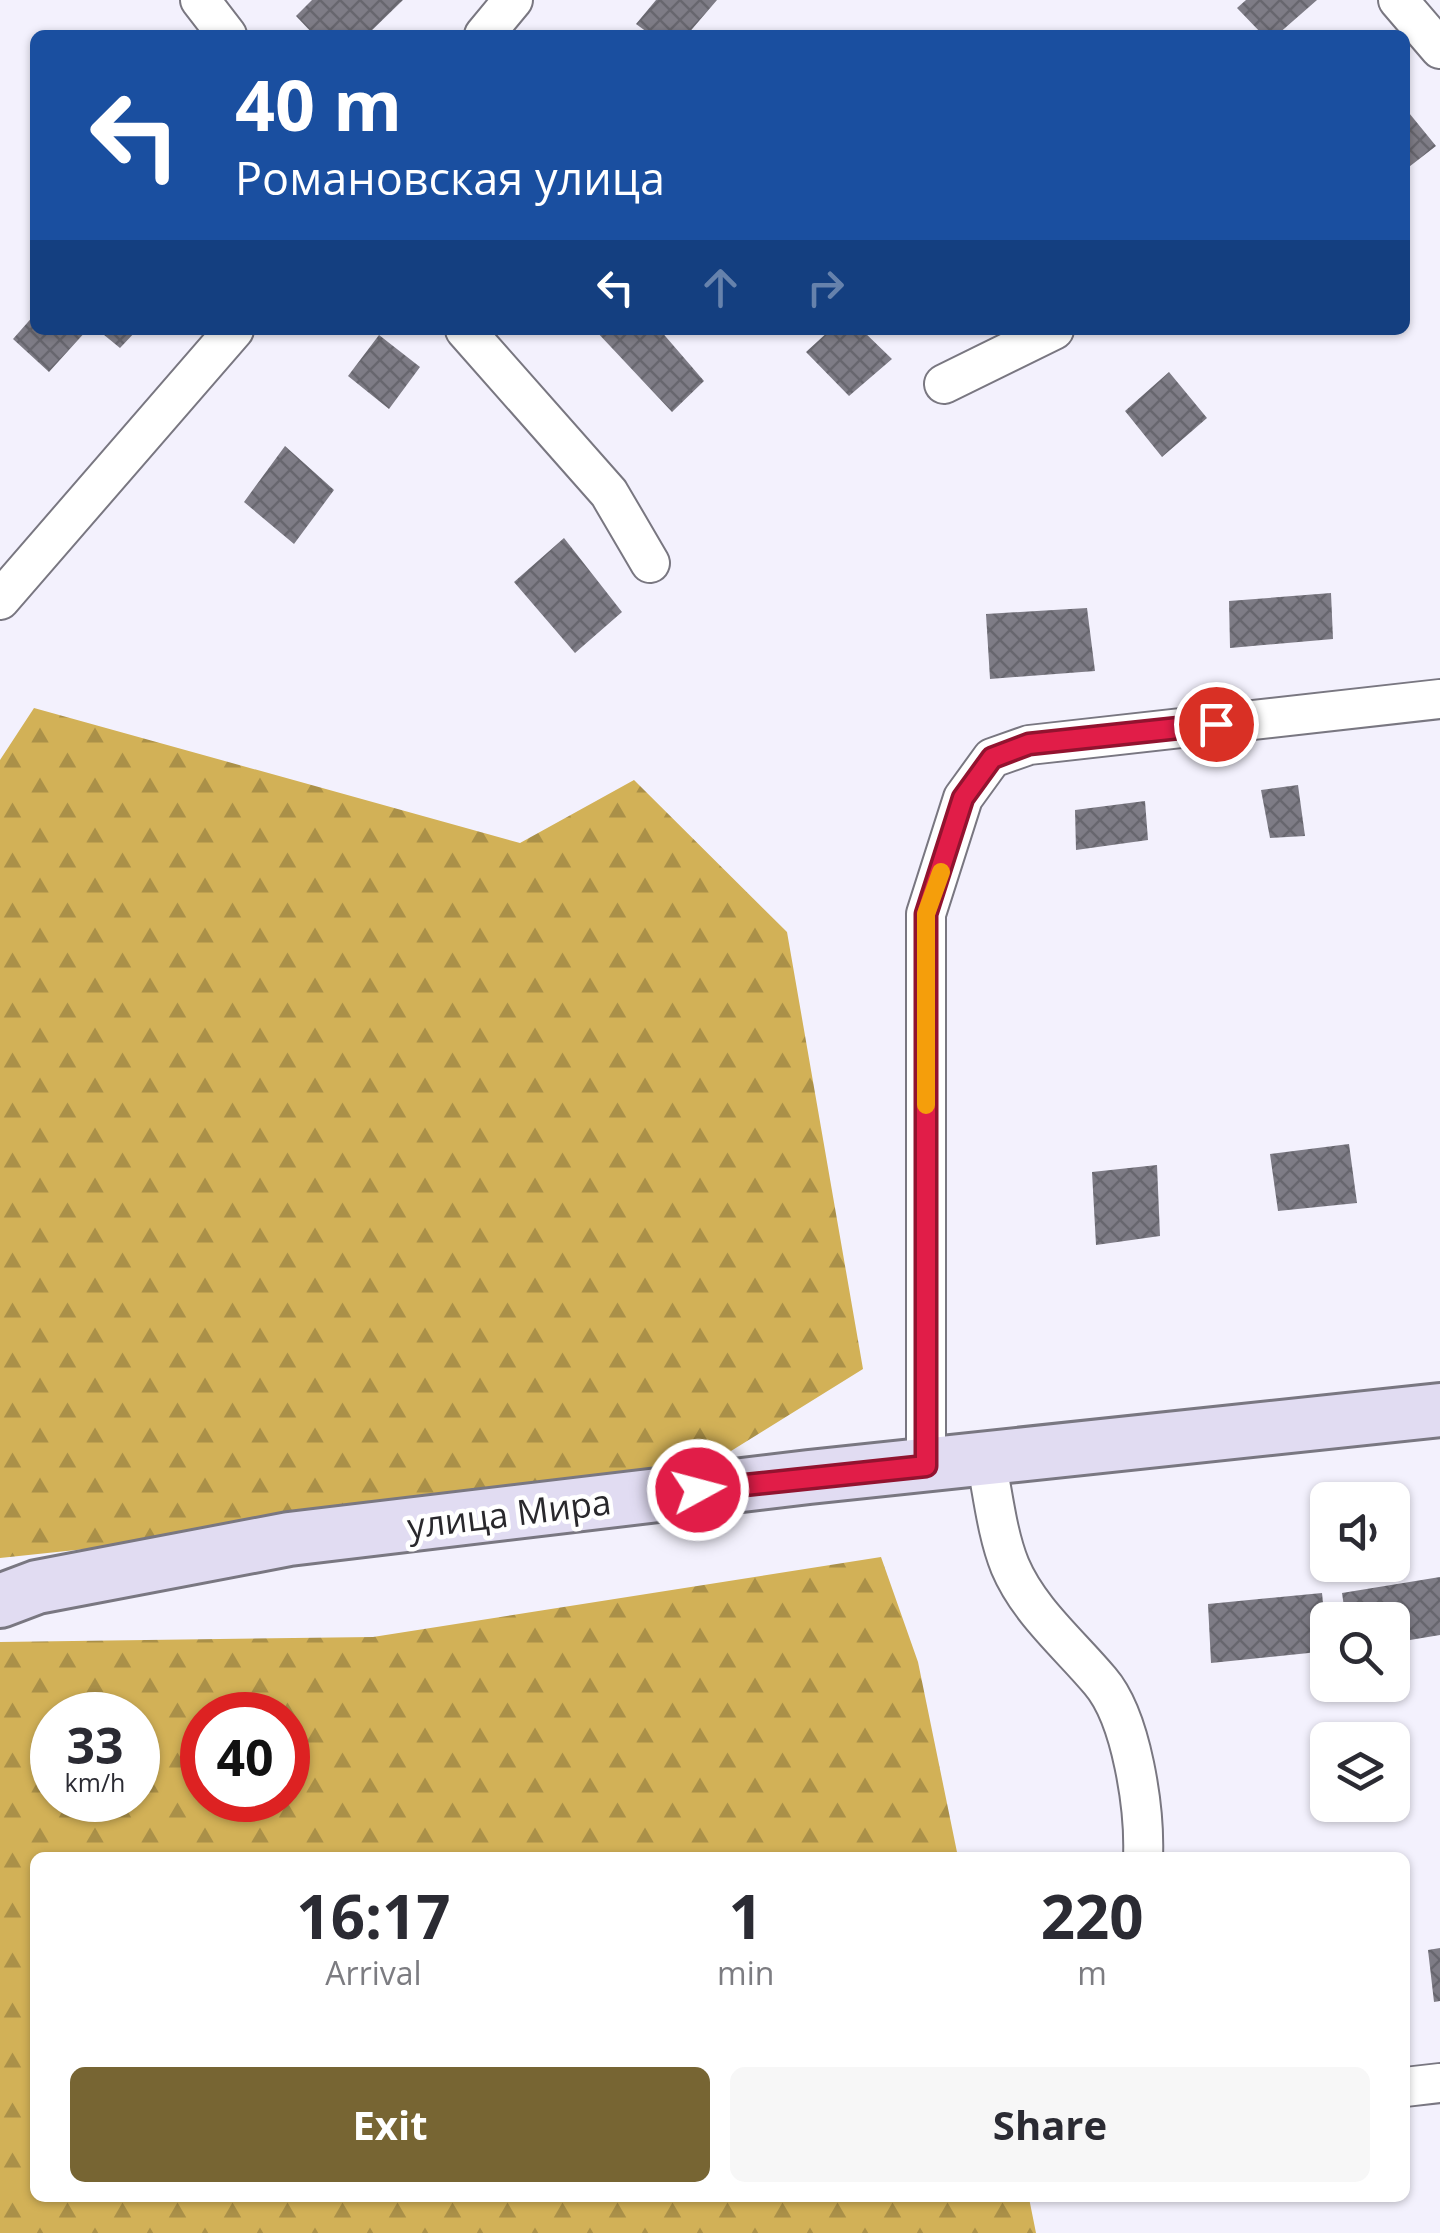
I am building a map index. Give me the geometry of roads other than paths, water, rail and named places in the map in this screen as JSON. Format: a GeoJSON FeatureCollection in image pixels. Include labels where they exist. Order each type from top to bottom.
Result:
{"type":"FeatureCollection","features":[{"type":"Feature","properties":{"kind":"street"},"geometry":{"type":"LineString","coordinates":[[200,0],[223,30]]}},
{"type":"Feature","properties":{"kind":"street"},"geometry":{"type":"LineString","coordinates":[[488,30],[513,0]]}},
{"type":"Feature","properties":{"kind":"street"},"geometry":{"type":"LineString","coordinates":[[1398,0],[1424,44]]}},
{"type":"Feature","properties":{"kind":"street"},"geometry":{"type":"LineString","coordinates":[[0,600],[230,335]]}},
{"type":"Feature","properties":{"kind":"street"},"geometry":{"type":"LineString","coordinates":[[469,335],[608,493],[650,563]]}},
{"type":"Feature","properties":{"kind":"street"},"geometry":{"type":"LineString","coordinates":[[944,384],[1044,335]]}},
{"type":"Feature","properties":{"kind":"street"},"geometry":{"type":"LineString","coordinates":[[926,1466],[926,914],[963,798],[992,758],[1029,744],[1440,698]]}},
{"type":"Feature","properties":{"kind":"street","name":"улица Мира"},"geometry":{"type":"LineString","coordinates":[[0,1600],[37,1587],[289,1539],[1440,1410]]}},
{"type":"Feature","properties":{"kind":"street"},"geometry":{"type":"LineString","coordinates":[[986,1460],[1010,1566],[1052,1630],[1104,1684],[1135,1761],[1143,1852]]}},
{"type":"Feature","properties":{"kind":"street"},"geometry":{"type":"LineString","coordinates":[[1410,2086],[1440,2082]]}}]}
